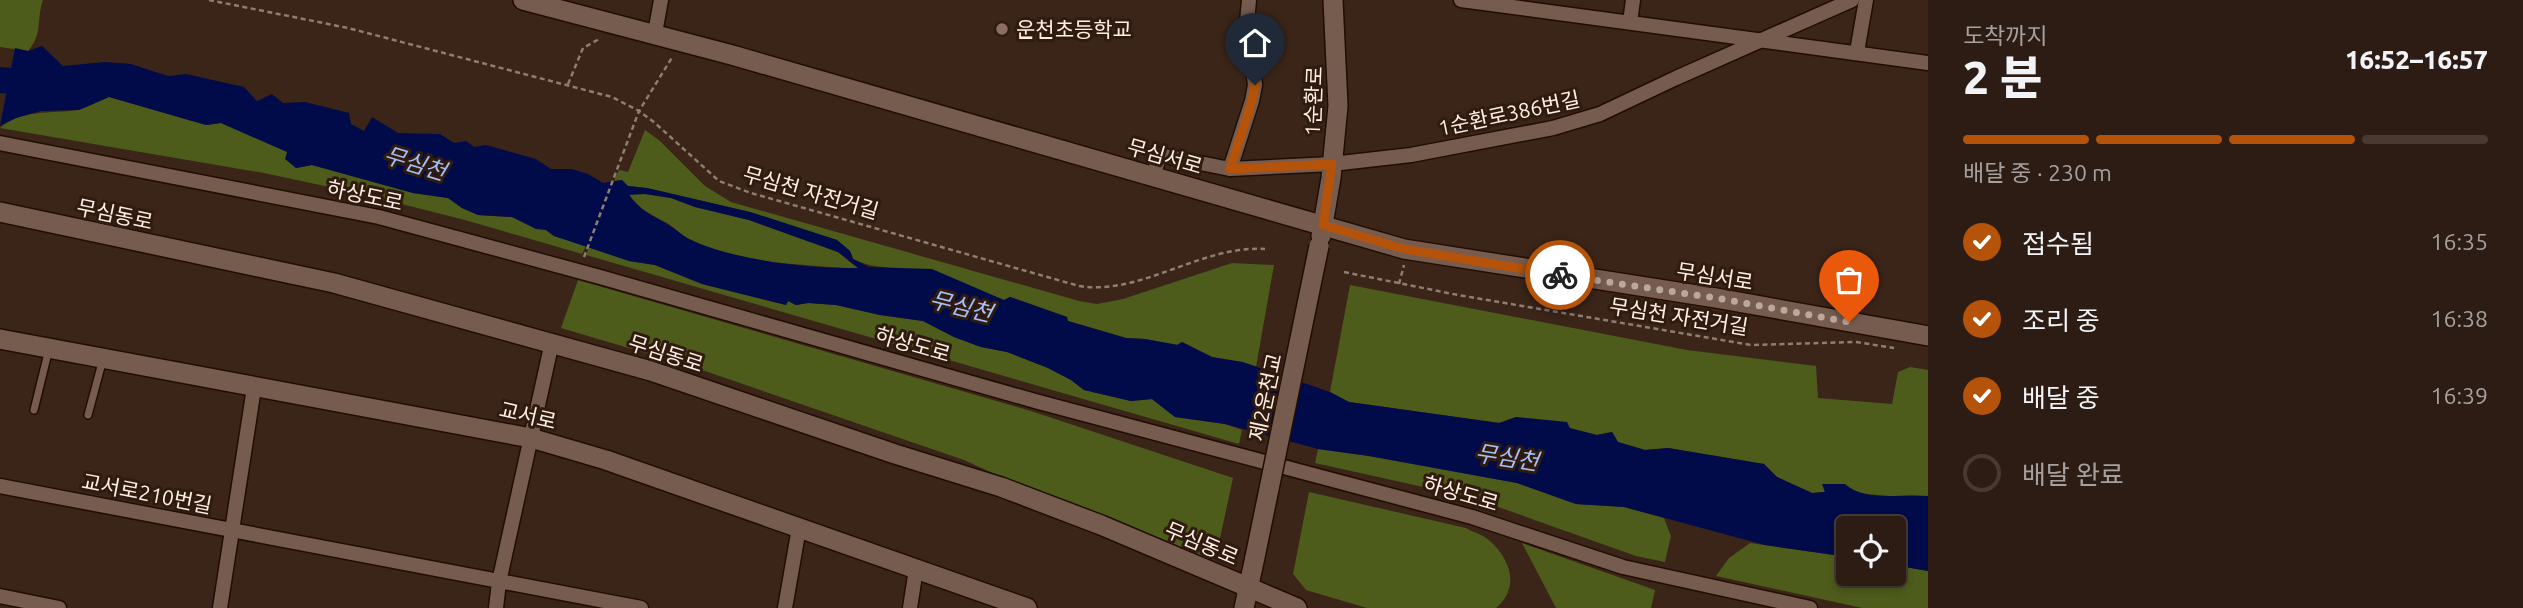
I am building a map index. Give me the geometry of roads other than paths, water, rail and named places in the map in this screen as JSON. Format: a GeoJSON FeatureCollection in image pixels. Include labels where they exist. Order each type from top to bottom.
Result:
{"type":"FeatureCollection","features":[{"type":"Feature","properties":{"kind":"street","name":"무심서로"},"geometry":{"type":"LineString","coordinates":[[523,0],[654,33],[1404,249],[1716,298],[1928,336]]}},
{"type":"Feature","properties":{"kind":"street"},"geometry":{"type":"LineString","coordinates":[[654,33],[662,0]]}},
{"type":"Feature","properties":{"kind":"street"},"geometry":{"type":"LineString","coordinates":[[1230,169],[1255,85],[1247,22],[1249,0]]}},
{"type":"Feature","properties":{"kind":"street","name":"1순환로"},"geometry":{"type":"LineString","coordinates":[[1319,246],[1338,106],[1333,0]]}},
{"type":"Feature","properties":{"kind":"street"},"geometry":{"type":"LineString","coordinates":[[1461,0],[1928,63]]}},
{"type":"Feature","properties":{"kind":"street"},"geometry":{"type":"LineString","coordinates":[[1630,22],[1633,0]]}},
{"type":"Feature","properties":{"kind":"street","name":"1순환로386번길"},"geometry":{"type":"LineString","coordinates":[[1153,176],[1160,155],[1230,169],[1332,164],[1411,155],[1553,128],[1600,114],[1852,0]]}},
{"type":"Feature","properties":{"kind":"street"},"geometry":{"type":"LineString","coordinates":[[1857,52],[1866,0]]}},
{"type":"Feature","properties":{"kind":"street","name":"하상도로"},"geometry":{"type":"LineString","coordinates":[[0,143],[379,217],[1035,401],[1472,517],[1623,567],[1810,608]]}},
{"type":"Feature","properties":{"kind":"street","name":"무심동로"},"geometry":{"type":"LineString","coordinates":[[0,212],[334,283],[651,370],[895,454],[1001,487],[1101,525],[1297,608]]}},
{"type":"Feature","properties":{"kind":"street","name":"제2운천교"},"geometry":{"type":"LineString","coordinates":[[1249,587],[1319,246]]}},
{"type":"Feature","properties":{"kind":"street","name":"교서로"},"geometry":{"type":"LineString","coordinates":[[0,339],[531,438],[606,460],[1026,608]]}},
{"type":"Feature","properties":{"kind":"street"},"geometry":{"type":"LineString","coordinates":[[496,608],[499,582],[552,342]]}},
{"type":"Feature","properties":{"kind":"street","name":"교서로210번길"},"geometry":{"type":"LineString","coordinates":[[220,608],[254,388]]}},
{"type":"Feature","properties":{"kind":"street","name":"교서로210번길"},"geometry":{"type":"LineString","coordinates":[[0,486],[640,608]]}},
{"type":"Feature","properties":{"kind":"street"},"geometry":{"type":"LineString","coordinates":[[785,608],[799,528]]}},
{"type":"Feature","properties":{"kind":"street"},"geometry":{"type":"LineString","coordinates":[[910,608],[916,569]]}},
{"type":"Feature","properties":{"kind":"street"},"geometry":{"type":"LineString","coordinates":[[1244,608],[1249,587]]}},
{"type":"Feature","properties":{"kind":"street"},"geometry":{"type":"LineString","coordinates":[[0,596],[60,608]]}},
{"type":"Feature","properties":{"kind":"lane"},"geometry":{"type":"LineString","coordinates":[[34,410],[49,348]]}},
{"type":"Feature","properties":{"kind":"lane"},"geometry":{"type":"LineString","coordinates":[[88,415],[103,359]]}},
{"type":"Feature","properties":{"kind":"water"},"geometry":{"type":"Polygon","coordinates":[[[42,46],[63,66],[105,62],[131,64],[168,76],[186,74],[244,87],[257,101],[272,94],[283,103],[305,102],[349,113],[351,124],[364,131],[372,117],[398,133],[440,134],[454,143],[466,141],[474,147],[486,145],[536,159],[551,169],[572,169],[588,174],[603,183],[622,180],[628,186],[750,212],[837,240],[850,251],[853,259],[869,267],[932,269],[1004,300],[1010,297],[1067,317],[1068,321],[1126,338],[1177,345],[1182,342],[1212,357],[1243,362],[1330,392],[1349,402],[1499,423],[1516,417],[1567,422],[1570,428],[1597,435],[1612,432],[1618,442],[1645,450],[1668,448],[1764,464],[1777,477],[1812,493],[1825,492],[1822,484],[1845,484],[1854,490],[1874,495],[1928,496],[1928,571],[1906,567],[1906,516],[1836,516],[1836,555],[1765,545],[1624,507],[1576,504],[1517,483],[1318,449],[1225,424],[1175,417],[1152,399],[1131,401],[1084,390],[1048,368],[1007,352],[981,347],[954,337],[923,321],[836,305],[796,305],[788,301],[786,305],[702,284],[655,265],[629,261],[554,236],[546,230],[536,229],[512,217],[478,215],[448,198],[413,193],[312,165],[296,168],[285,159],[287,152],[221,123],[206,125],[109,97],[79,110],[41,111],[0,126],[15,48],[28,51],[42,46]],[[645,194],[629,195],[646,212],[686,237],[727,253],[772,262],[858,268],[838,252],[749,220],[695,207],[671,198],[645,194]]]}},
{"type":"Feature","properties":{"kind":"waterway","name":"무심천"},"geometry":{"type":"LineString","coordinates":[[0,80],[44,84]]}},
{"type":"Feature","properties":{"kind":"place","name":"운천초등학교"},"geometry":{"type":"Point","coordinates":[1002,29]}}]}
